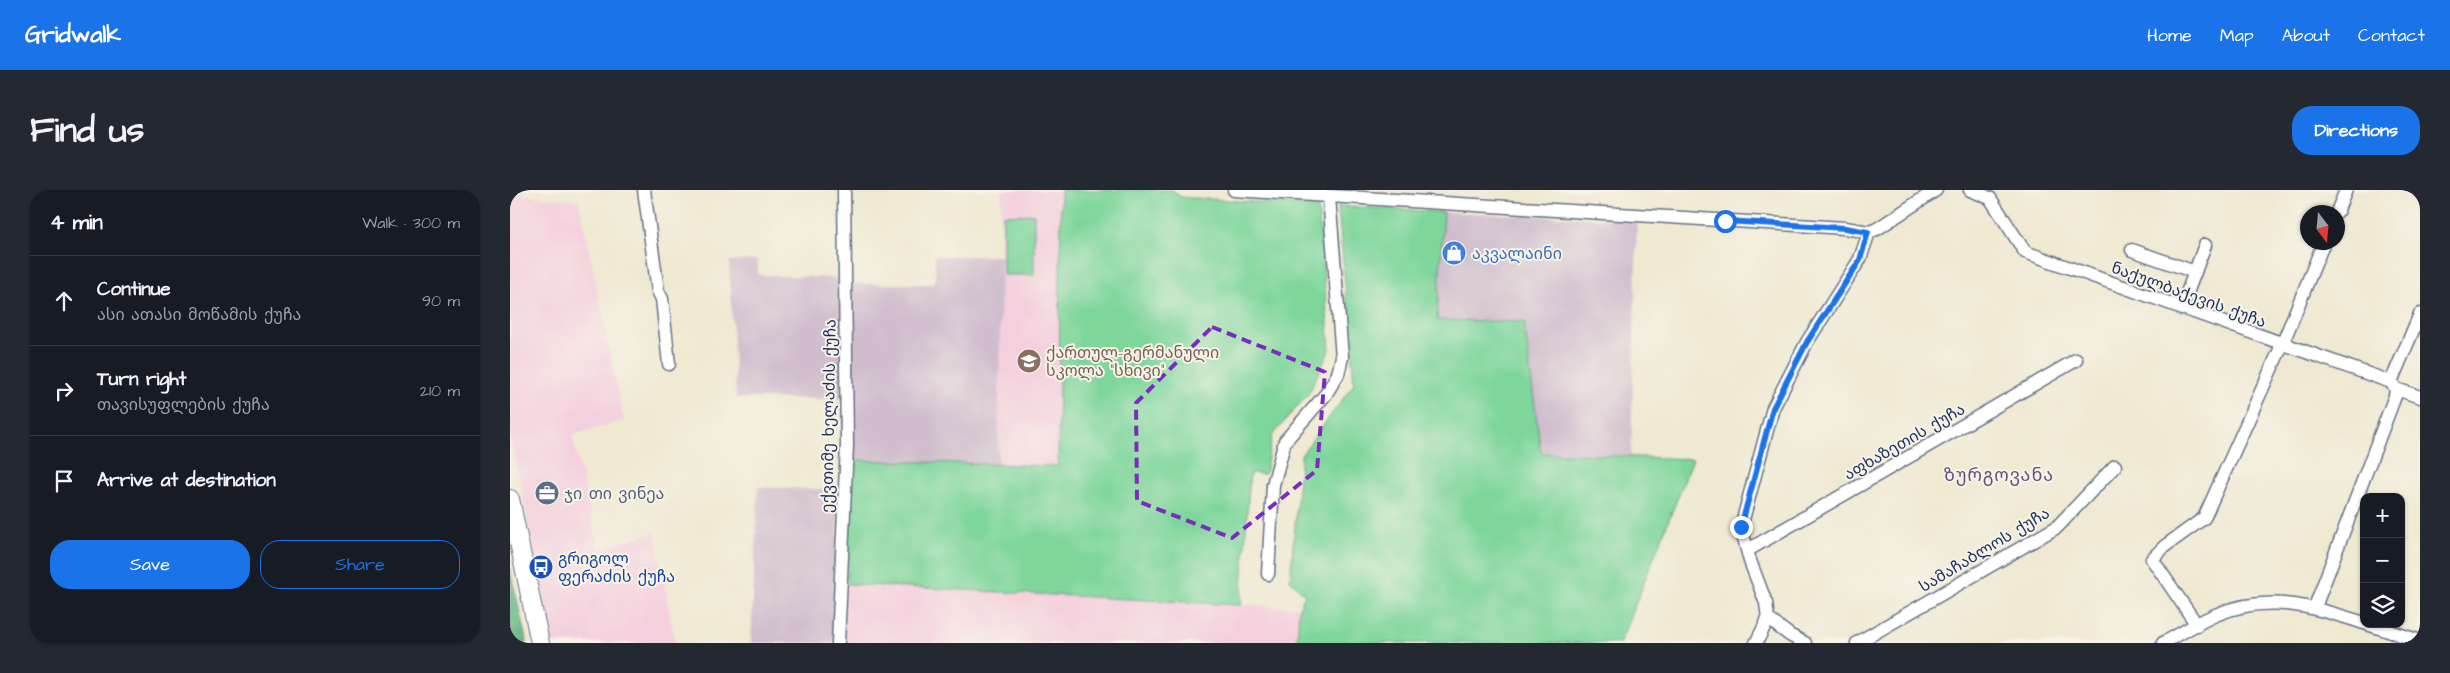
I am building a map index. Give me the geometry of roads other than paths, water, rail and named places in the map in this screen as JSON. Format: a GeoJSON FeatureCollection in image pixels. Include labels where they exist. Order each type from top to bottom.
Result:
{"type":"FeatureCollection","features":[{"type":"Feature","properties":{"kind":"highway"},"geometry":{"type":"LineString","coordinates":[[510,499],[540,643]]}},
{"type":"Feature","properties":{"kind":"street"},"geometry":{"type":"LineString","coordinates":[[644,190],[658,291],[662,299],[669,364]]}},
{"type":"Feature","properties":{"kind":"street","name":"ექვთიმე ხელაძის ქუჩა"},"geometry":{"type":"LineString","coordinates":[[838,643],[847,445],[844,190]]}},
{"type":"Feature","properties":{"kind":"street"},"geometry":{"type":"LineString","coordinates":[[1234,190],[1845,228],[1868,232],[1884,225],[1936,190]]}},
{"type":"Feature","properties":{"kind":"street","name":"ნაქულბაქევის ქუჩა"},"geometry":{"type":"LineString","coordinates":[[1970,190],[1990,198],[2025,252],[2394,385],[2420,397]]}},
{"type":"Feature","properties":{"kind":"street"},"geometry":{"type":"LineString","coordinates":[[2340,205],[2346,190]]}},
{"type":"Feature","properties":{"kind":"street"},"geometry":{"type":"LineString","coordinates":[[1268,574],[1274,485],[1285,441],[1326,394],[1338,374],[1342,357],[1329,197]]}},
{"type":"Feature","properties":{"kind":"street"},"geometry":{"type":"LineString","coordinates":[[1756,643],[1768,619],[1766,603],[1750,561],[1741,527],[1773,408],[1807,342],[1860,260],[1868,232]]}},
{"type":"Feature","properties":{"kind":"street"},"geometry":{"type":"LineString","coordinates":[[2181,308],[2205,245]]}},
{"type":"Feature","properties":{"kind":"street"},"geometry":{"type":"LineString","coordinates":[[2132,250],[2195,272]]}},
{"type":"Feature","properties":{"kind":"street"},"geometry":{"type":"LineString","coordinates":[[2197,625],[2152,559],[2165,546],[2190,530],[2204,518],[2282,344],[2321,250]]}},
{"type":"Feature","properties":{"kind":"street"},"geometry":{"type":"LineString","coordinates":[[2315,607],[2395,396],[2394,385],[2420,314]]}},
{"type":"Feature","properties":{"kind":"street","name":"აფხაზეთის ქუჩა"},"geometry":{"type":"LineString","coordinates":[[1748,550],[2076,360]]}},
{"type":"Feature","properties":{"kind":"street","name":"სამაჩაბლოს ქუჩა"},"geometry":{"type":"LineString","coordinates":[[1857,643],[2057,527],[2115,466]]}},
{"type":"Feature","properties":{"kind":"street"},"geometry":{"type":"LineString","coordinates":[[2164,643],[2216,614],[2236,608],[2270,602],[2315,607],[2360,622]]}},
{"type":"Feature","properties":{"kind":"street"},"geometry":{"type":"LineString","coordinates":[[1768,619],[1791,636],[1805,643]]}},
{"type":"Feature","properties":{"kind":"street"},"geometry":{"type":"LineString","coordinates":[[2379,628],[2420,641]]}},
{"type":"Feature","properties":{"kind":"place","name":"აკვალაინი"},"geometry":{"type":"Point","coordinates":[1454,253]}},
{"type":"Feature","properties":{"kind":"place","name":"ქართულ-გერმანული სკოლა \"სხივი\""},"geometry":{"type":"Point","coordinates":[1029,361]}},
{"type":"Feature","properties":{"kind":"place","name":"ჯი თი ვინეა"},"geometry":{"type":"Point","coordinates":[547,493]}},
{"type":"Feature","properties":{"kind":"place","name":"გრიგოლ ფერაძის ქუჩა"},"geometry":{"type":"Point","coordinates":[541,567]}},
{"type":"Feature","properties":{"kind":"district","name":"ზურგოვანა"},"geometry":{"type":"Point","coordinates":[1999,475]}}]}
